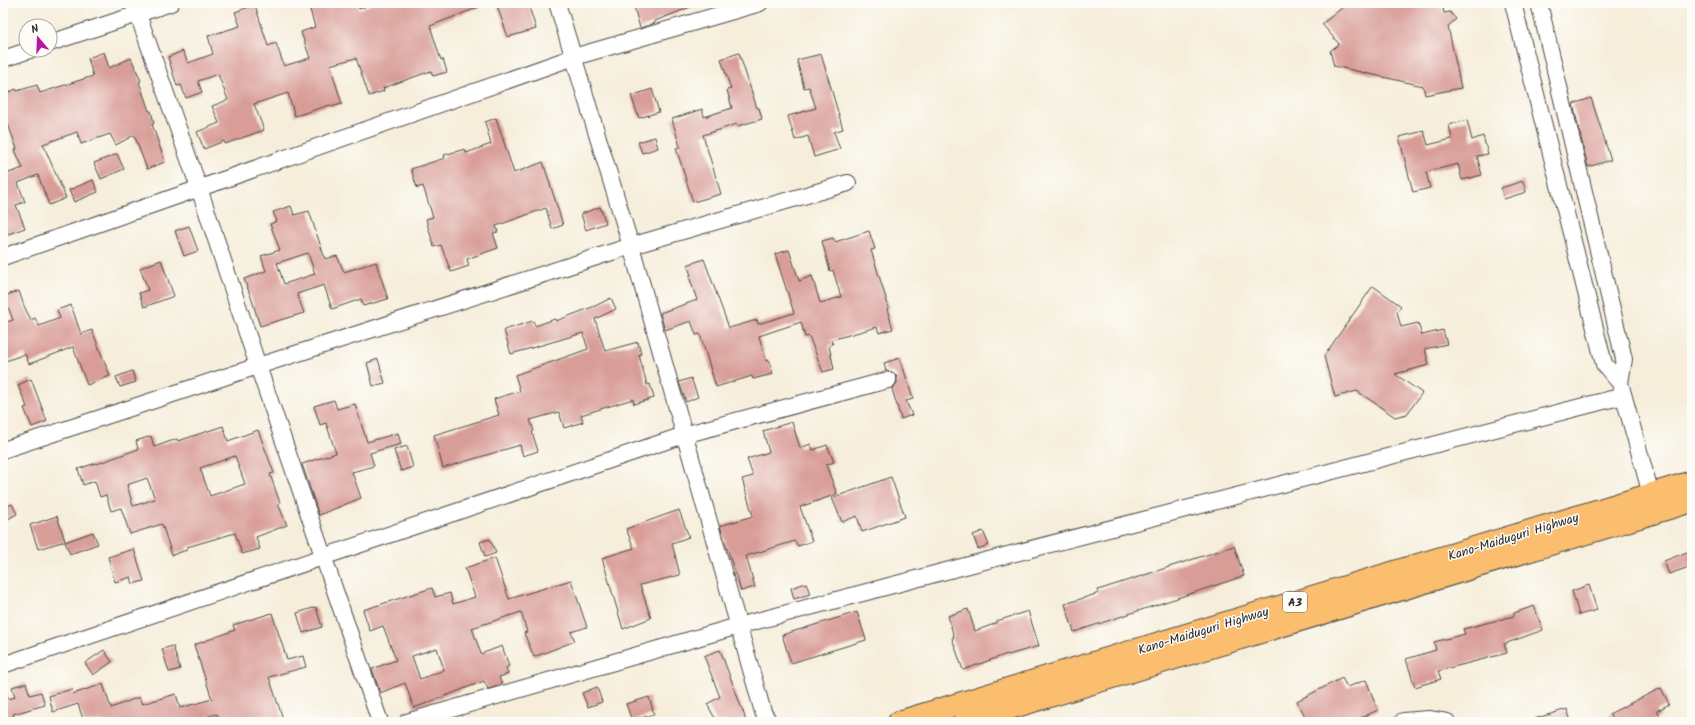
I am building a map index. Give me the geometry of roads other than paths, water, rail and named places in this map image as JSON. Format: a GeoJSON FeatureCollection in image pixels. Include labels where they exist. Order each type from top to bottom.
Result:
{"type":"FeatureCollection","features":[{"type":"Feature","properties":{"kind":"highway","name":"Kano-Maiduguri Highway"},"geometry":{"type":"LineString","coordinates":[[964,722],[1654,503],[1692,482]]}},
{"type":"Feature","properties":{"kind":"highway","name":"Kano-Maiduguri Highway"},"geometry":{"type":"LineString","coordinates":[[899,722],[1654,503],[1692,501]]}},
{"type":"Feature","properties":{"kind":"street"},"geometry":{"type":"LineString","coordinates":[[58,40],[136,8],[171,3]]}},
{"type":"Feature","properties":{"kind":"street"},"geometry":{"type":"LineString","coordinates":[[557,3],[631,246],[765,719]]}},
{"type":"Feature","properties":{"kind":"street"},"geometry":{"type":"LineString","coordinates":[[3,257],[574,57],[760,3]]}},
{"type":"Feature","properties":{"kind":"street"},"geometry":{"type":"LineString","coordinates":[[1513,3],[1604,364],[1622,389]]}},
{"type":"Feature","properties":{"kind":"street"},"geometry":{"type":"LineString","coordinates":[[1539,3],[1624,359],[1622,389],[1654,503]]}},
{"type":"Feature","properties":{"kind":"street"},"geometry":{"type":"LineString","coordinates":[[136,8],[199,188],[258,366],[380,722]]}},
{"type":"Feature","properties":{"kind":"street"},"geometry":{"type":"LineString","coordinates":[[3,59],[18,54]]}},
{"type":"Feature","properties":{"kind":"street"},"geometry":{"type":"LineString","coordinates":[[3,450],[631,246],[848,183]]}},
{"type":"Feature","properties":{"kind":"street"},"geometry":{"type":"LineString","coordinates":[[3,665],[684,435],[888,380]]}},
{"type":"Feature","properties":{"kind":"street"},"geometry":{"type":"LineString","coordinates":[[407,722],[738,626],[1622,389]]}},
{"type":"Feature","properties":{"kind":"street"},"geometry":{"type":"LineString","coordinates":[[1402,721],[1429,719],[1447,722]]}}]}
